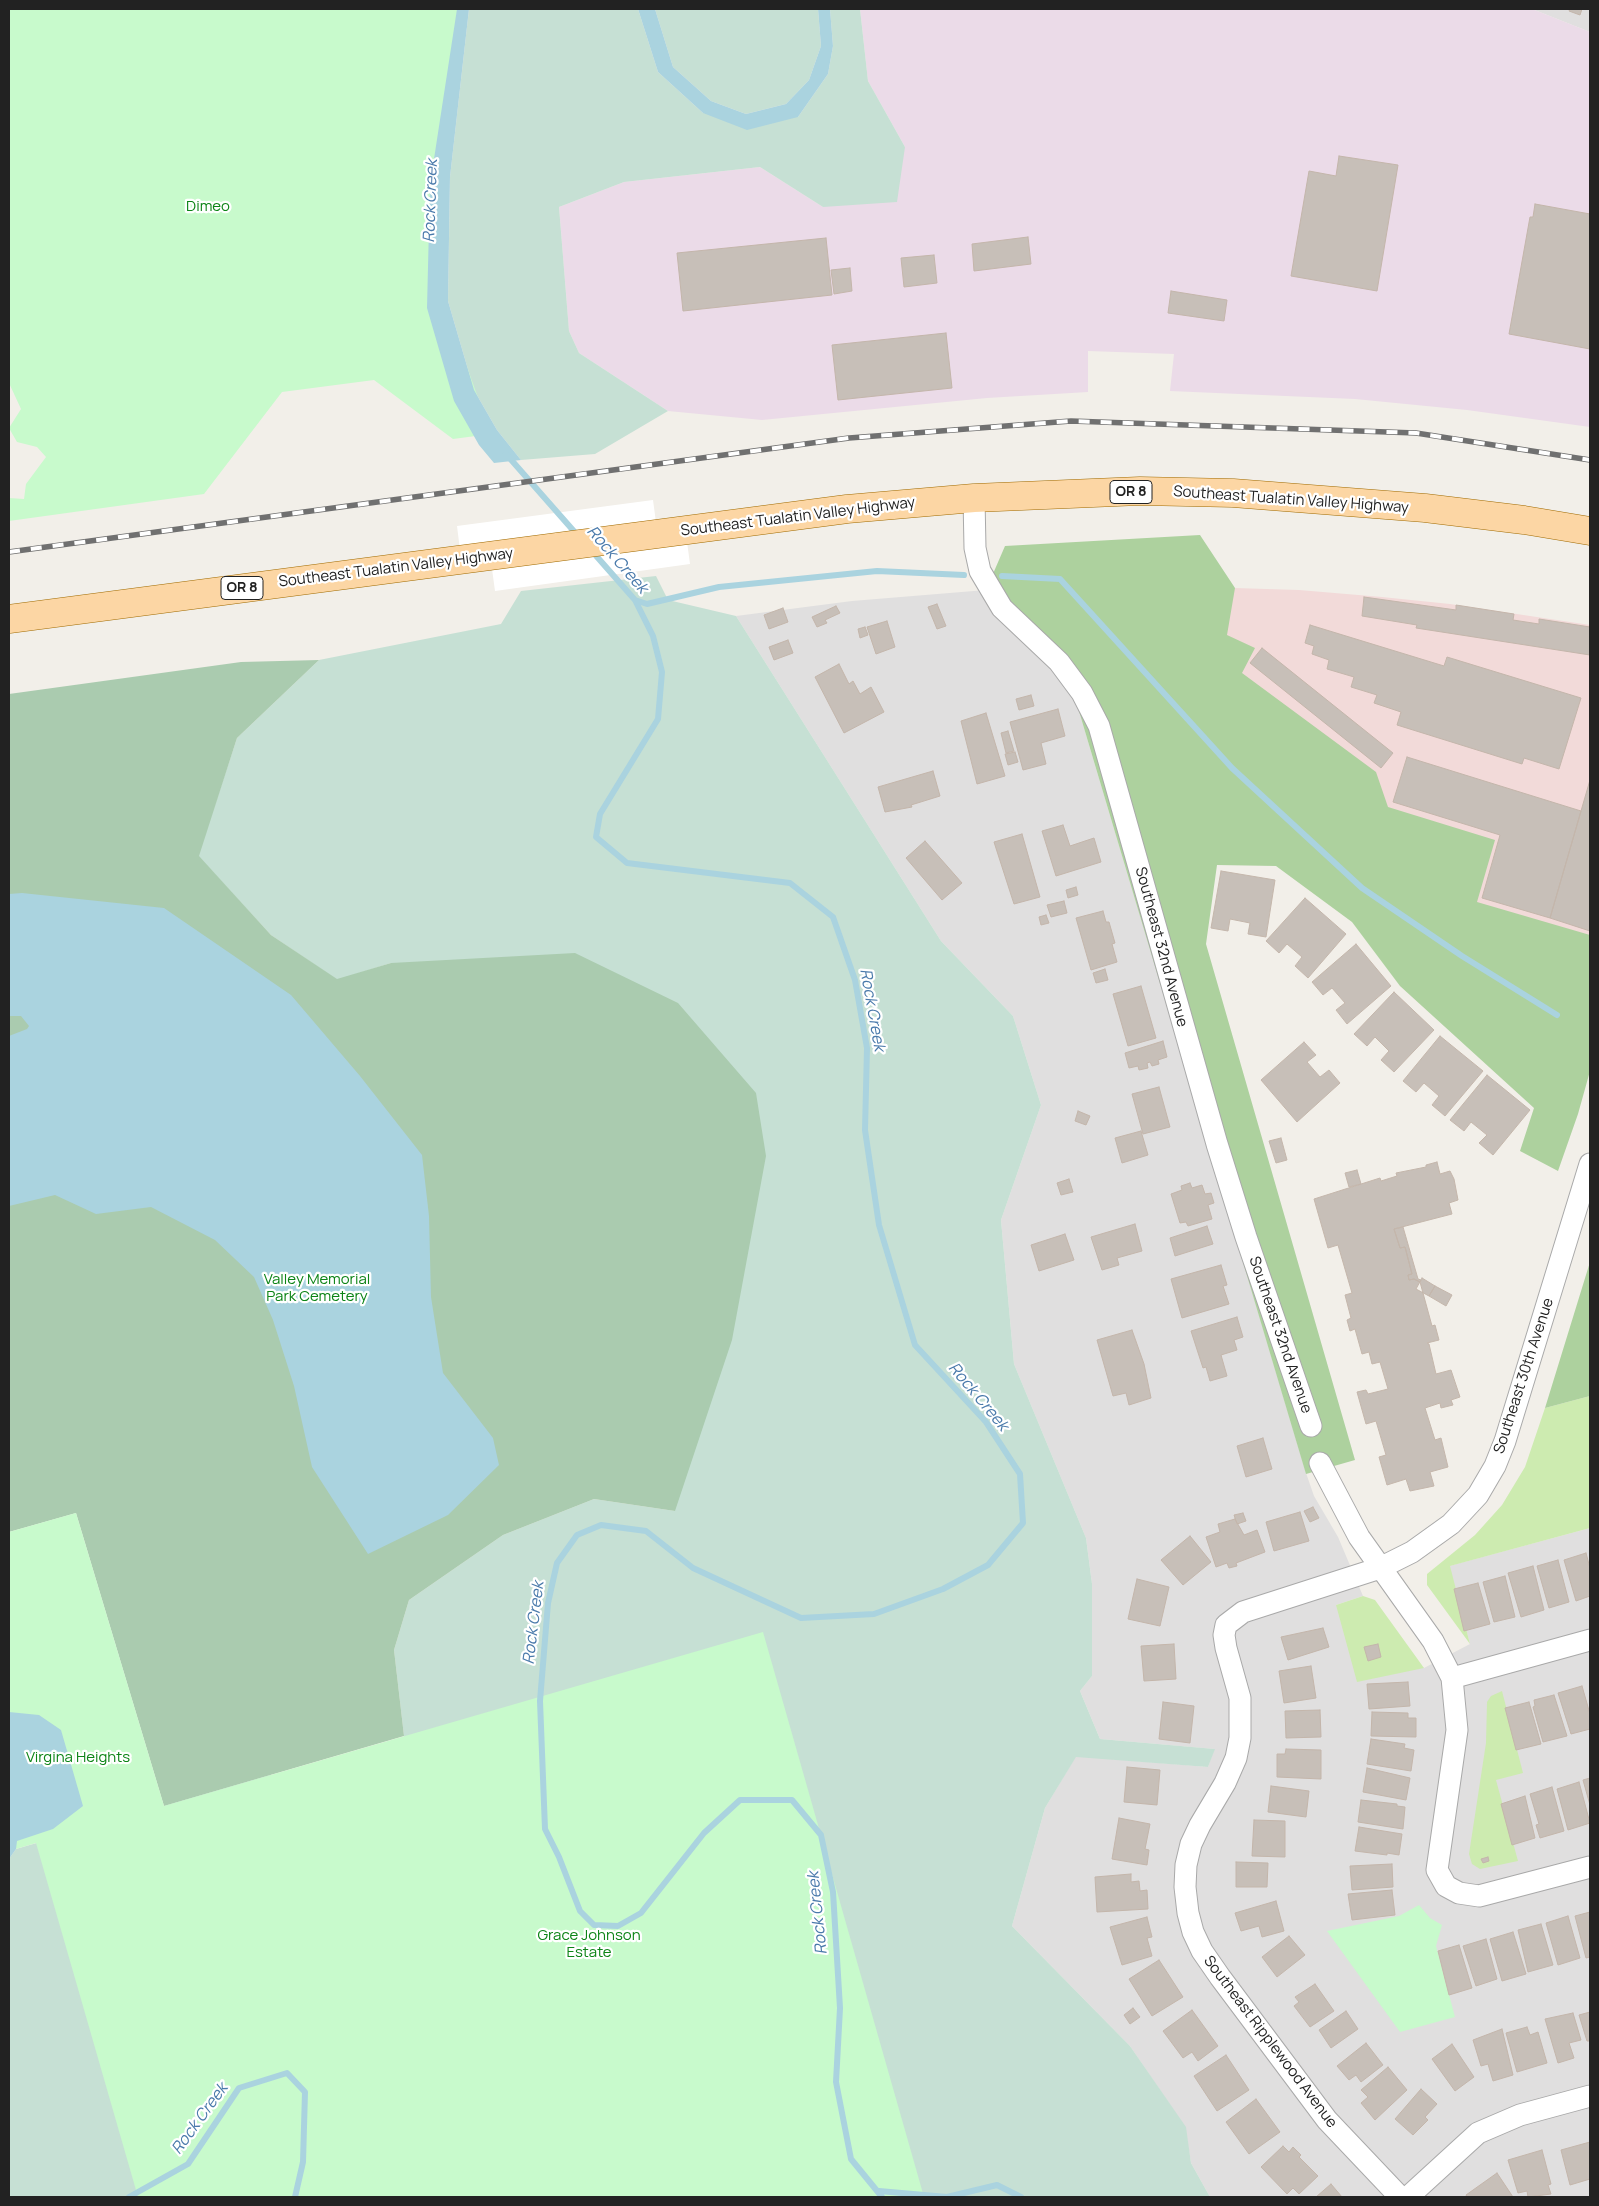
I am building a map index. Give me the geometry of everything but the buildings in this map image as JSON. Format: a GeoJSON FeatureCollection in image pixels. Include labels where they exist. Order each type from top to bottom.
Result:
{"type":"FeatureCollection","features":[{"type":"Feature","properties":{"kind":"main road","name":"Southeast Tualatin Valley Highway"},"geometry":{"type":"LineString","coordinates":[[9,619],[847,509],[974,498],[1140,491],[1233,493],[1425,508],[1524,520],[1590,531]]}},
{"type":"Feature","properties":{"kind":"street","name":"Southeast 32nd Avenue"},"geometry":{"type":"LineString","coordinates":[[974,498],[975,548],[980,571],[1002,608],[1059,662],[1082,692],[1099,726],[1214,1134],[1246,1237],[1311,1426]]}},
{"type":"Feature","properties":{"kind":"street","name":"Southeast 30th Avenue"},"geometry":{"type":"LineString","coordinates":[[1380,1568],[1412,1552],[1451,1524],[1478,1495],[1495,1466],[1505,1441],[1590,1164]]}},
{"type":"Feature","properties":{"kind":"street"},"geometry":{"type":"LineString","coordinates":[[1320,1463],[1359,1537],[1433,1641],[1452,1678],[1457,1730],[1437,1870],[1446,1886],[1459,1893],[1479,1896],[1590,1866]]}},
{"type":"Feature","properties":{"kind":"street","name":"Southeast Ripplewood Avenue"},"geometry":{"type":"LineString","coordinates":[[1380,1568],[1243,1612],[1226,1625],[1224,1636],[1226,1648],[1240,1698],[1240,1738],[1236,1758],[1225,1783],[1200,1824],[1191,1844],[1186,1865],[1185,1887],[1193,1932],[1202,1951],[1220,1977],[1327,2120],[1400,2197]]}},
{"type":"Feature","properties":{"kind":"street"},"geometry":{"type":"LineString","coordinates":[[1452,1678],[1590,1640]]}},
{"type":"Feature","properties":{"kind":"street"},"geometry":{"type":"LineString","coordinates":[[1408,2197],[1450,2156],[1478,2133],[1520,2115],[1590,2096]]}},
{"type":"Feature","properties":{"kind":"shaded area"},"geometry":{"type":"Polygon","coordinates":[[[860,9],[1532,9],[1590,32],[1590,427],[1467,410],[1355,399],[1170,391],[1174,354],[1088,351],[1088,392],[987,398],[762,420],[668,411],[579,353],[569,331],[559,207],[624,182],[760,167],[823,207],[905,147],[868,81],[860,9]]]}},
{"type":"Feature","properties":{"kind":"shaded area"},"geometry":{"type":"Polygon","coordinates":[[[1532,9],[1590,9],[1590,32],[1532,9]]]}},
{"type":"Feature","properties":{"kind":"shaded area"},"geometry":{"type":"Polygon","coordinates":[[[1170,586],[1299,590],[1382,597],[1450,604],[1590,625],[1590,1051],[1243,751],[1170,586]]]}},
{"type":"Feature","properties":{"kind":"shaded area"},"geometry":{"type":"Polygon","coordinates":[[[986,590],[1070,681],[1306,1473],[1314,1496],[1338,1537],[1363,1596],[1336,1605],[1424,1668],[1470,1644],[1449,1566],[1590,1528],[1590,2197],[1210,2197],[1191,2163],[1185,2127],[1130,2046],[1012,1926],[1045,1808],[1076,1756],[1208,1767],[1214,1749],[1100,1739],[1080,1691],[1092,1676],[1092,1584],[1086,1538],[1014,1364],[1001,1220],[1041,1105],[1013,1016],[941,941],[736,616],[852,601],[986,590]]]}},
{"type":"Feature","properties":{"kind":"green space","name":"Dimeo"},"geometry":{"type":"Polygon","coordinates":[[[9,9],[465,9],[436,280],[491,434],[453,439],[374,380],[282,392],[204,494],[9,521],[9,498],[24,499],[26,484],[46,457],[37,447],[17,442],[9,428],[21,409],[9,383],[9,9]]]}},
{"type":"Feature","properties":{"kind":"green space"},"geometry":{"type":"Polygon","coordinates":[[[469,9],[638,9],[658,72],[703,113],[798,117],[828,74],[833,46],[830,9],[860,9],[868,81],[905,147],[897,202],[823,207],[760,167],[624,182],[559,207],[569,331],[579,353],[668,411],[595,454],[521,460],[497,430],[474,390],[448,301],[450,177],[469,9]]]}},
{"type":"Feature","properties":{"kind":"green space"},"geometry":{"type":"Polygon","coordinates":[[[655,9],[818,9],[821,46],[809,80],[786,104],[746,114],[711,101],[673,67],[655,9]]]}},
{"type":"Feature","properties":{"kind":"green space"},"geometry":{"type":"Polygon","coordinates":[[[1200,535],[1235,588],[1227,635],[1255,648],[1242,673],[1376,772],[1388,807],[1495,840],[1477,902],[1590,935],[1590,1071],[1578,1114],[1558,1171],[1520,1151],[1534,1108],[1400,986],[1352,922],[1276,866],[1217,865],[1206,944],[1355,1460],[1306,1474],[1070,681],[986,590],[1005,546],[1200,535]]]}},
{"type":"Feature","properties":{"kind":"green space"},"geometry":{"type":"Polygon","coordinates":[[[656,576],[668,600],[736,616],[941,941],[1013,1016],[1041,1105],[1001,1220],[1014,1364],[1086,1538],[1092,1584],[1092,1676],[1080,1691],[1100,1739],[1215,1749],[1208,1767],[1076,1757],[1045,1808],[1012,1926],[1130,2046],[1186,2127],[1191,2163],[1210,2197],[9,2197],[9,1859],[16,1849],[270,1775],[443,1814],[404,1736],[394,1650],[409,1600],[503,1535],[594,1499],[675,1511],[391,963],[337,980],[271,935],[198,856],[237,738],[319,660],[501,624],[521,591],[656,576]]]}},
{"type":"Feature","properties":{"kind":"green space","name":"Valley Memorial Park Cemetery"},"geometry":{"type":"Polygon","coordinates":[[[319,660],[237,738],[199,856],[271,935],[337,979],[391,963],[575,953],[678,1003],[756,1093],[766,1156],[732,1340],[675,1511],[594,1499],[503,1535],[409,1600],[394,1650],[404,1736],[164,1806],[76,1513],[9,1532],[9,694],[241,662],[319,660]]]}},
{"type":"Feature","properties":{"kind":"green space"},"geometry":{"type":"Polygon","coordinates":[[[1590,1262],[1590,1396],[1545,1408],[1590,1262]]]}},
{"type":"Feature","properties":{"kind":"green space"},"geometry":{"type":"Polygon","coordinates":[[[1590,1396],[1590,1528],[1450,1566],[1470,1644],[1427,1585],[1427,1574],[1475,1535],[1502,1505],[1525,1467],[1545,1408],[1590,1396]]]}},
{"type":"Feature","properties":{"kind":"green space","name":"Grace Johnson Estate"},"geometry":{"type":"Polygon","coordinates":[[[76,1513],[164,1806],[763,1632],[924,2197],[138,2197],[36,1843],[9,1851],[9,1532],[76,1513]]]}},
{"type":"Feature","properties":{"kind":"green space"},"geometry":{"type":"Polygon","coordinates":[[[1363,1596],[1375,1600],[1424,1668],[1357,1682],[1336,1605],[1363,1596]]]}},
{"type":"Feature","properties":{"kind":"green space"},"geometry":{"type":"Polygon","coordinates":[[[1502,1691],[1523,1773],[1496,1780],[1518,1861],[1480,1869],[1472,1864],[1469,1854],[1486,1743],[1487,1702],[1491,1696],[1502,1691]]]}},
{"type":"Feature","properties":{"kind":"green space"},"geometry":{"type":"Polygon","coordinates":[[[1419,1905],[1430,1918],[1442,1925],[1436,1946],[1455,2017],[1400,2032],[1327,1931],[1399,1916],[1419,1905]]]}},
{"type":"Feature","properties":{"kind":"water"},"geometry":{"type":"Polygon","coordinates":[[[457,9],[469,9],[450,177],[448,301],[474,390],[497,430],[521,460],[494,463],[479,445],[454,401],[427,308],[430,185],[457,9]]]}},
{"type":"Feature","properties":{"kind":"water"},"geometry":{"type":"Polygon","coordinates":[[[638,9],[655,9],[673,67],[711,101],[746,114],[786,104],[809,80],[821,46],[818,9],[830,9],[833,46],[828,74],[798,117],[747,130],[703,113],[658,72],[638,9]]]}},
{"type":"Feature","properties":{"kind":"water"},"geometry":{"type":"Polygon","coordinates":[[[22,893],[164,908],[291,995],[360,1076],[422,1155],[429,1216],[431,1297],[443,1373],[493,1438],[499,1465],[448,1515],[368,1554],[312,1467],[294,1386],[273,1320],[254,1277],[215,1240],[151,1207],[96,1214],[55,1195],[9,1206],[9,1036],[27,1029],[29,1026],[21,1016],[9,1016],[9,894],[22,893]]]}},
{"type":"Feature","properties":{"kind":"water"},"geometry":{"type":"Polygon","coordinates":[[[9,1712],[39,1715],[61,1730],[83,1806],[53,1829],[17,1841],[16,1849],[9,1859],[9,1712]]]}},
{"type":"Feature","properties":{"kind":"pier"},"geometry":{"type":"Polygon","coordinates":[[[653,500],[657,530],[685,527],[690,564],[495,591],[490,554],[461,558],[457,526],[653,500]]]}},
{"type":"Feature","properties":{"kind":"waterway","name":"Rock Creek"},"geometry":{"type":"LineString","coordinates":[[506,454],[579,537]]}},
{"type":"Feature","properties":{"kind":"waterway","name":"Rock Creek"},"geometry":{"type":"LineString","coordinates":[[591,550],[635,600],[653,636],[662,672],[658,719],[600,814],[596,837],[627,863],[790,883],[833,917],[855,980],[867,1048],[865,1130],[879,1225],[915,1345],[986,1422],[1020,1474],[1023,1523],[988,1565],[943,1589],[874,1614],[801,1618],[693,1568],[646,1531],[601,1525],[577,1535],[557,1563],[548,1603],[540,1701],[545,1829],[559,1857],[580,1911],[594,1925],[618,1926],[641,1913],[704,1833],[740,1800],[792,1800],[821,1835],[833,1892],[840,2008],[836,2082],[851,2159],[882,2197]]}},
{"type":"Feature","properties":{"kind":"waterway"},"geometry":{"type":"LineString","coordinates":[[635,600],[647,604],[719,587],[877,571],[964,575]]}},
{"type":"Feature","properties":{"kind":"waterway"},"geometry":{"type":"LineString","coordinates":[[1002,576],[1060,579],[1232,768],[1362,888],[1462,956],[1557,1015]]}},
{"type":"Feature","properties":{"kind":"waterway","name":"Rock Creek"},"geometry":{"type":"LineString","coordinates":[[129,2197],[188,2164],[239,2088],[287,2073],[305,2092],[303,2162],[295,2197]]}},
{"type":"Feature","properties":{"kind":"waterway"},"geometry":{"type":"LineString","coordinates":[[879,2191],[947,2197],[997,2185],[1021,2197]]}},
{"type":"Feature","properties":{"kind":"railway"},"geometry":{"type":"LineString","coordinates":[[9,552],[849,438],[1071,421],[1416,433],[1590,460]]}},
{"type":"Feature","properties":{"kind":"park label","name":"Virgina Heights"},"geometry":{"type":"Point","coordinates":[78,1758]}}]}
